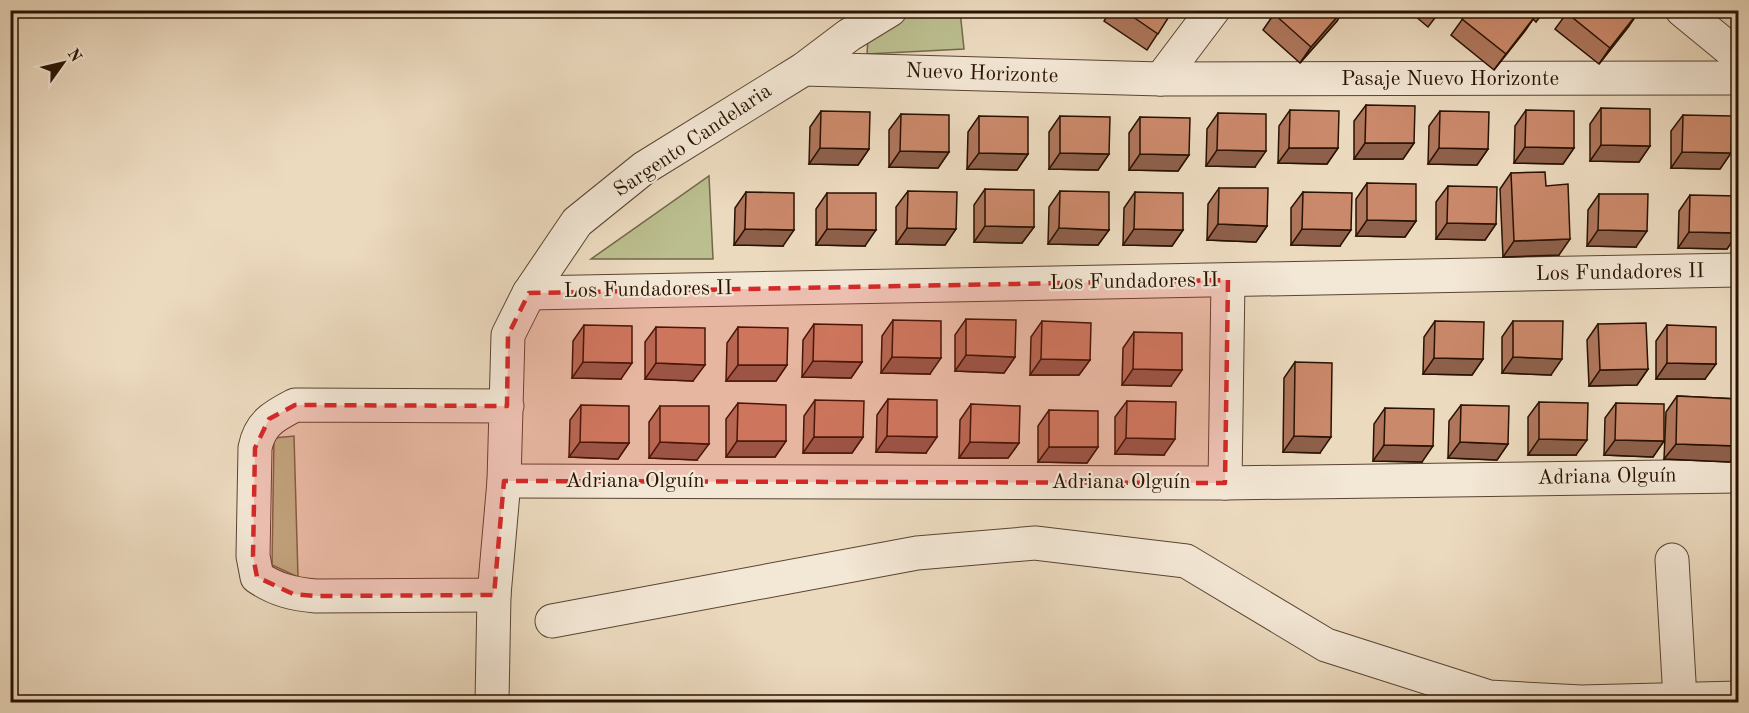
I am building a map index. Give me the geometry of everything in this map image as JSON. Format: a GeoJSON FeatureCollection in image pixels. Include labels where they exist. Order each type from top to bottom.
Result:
{"type":"FeatureCollection","features":[{"type":"Feature","properties":{"kind":"street","name":"Sargento Candelaria"},"geometry":{"type":"LineString","coordinates":[[492,702],[494,595],[504,481],[508,336],[529,292],[577,222],[644,168],[804,69],[849,35],[890,10]]}},
{"type":"Feature","properties":{"kind":"street"},"geometry":{"type":"LineString","coordinates":[[1161,79],[1213,10]]}},
{"type":"Feature","properties":{"kind":"street"},"geometry":{"type":"LineString","coordinates":[[1682,10],[1738,56]]}},
{"type":"Feature","properties":{"kind":"street","name":"Nuevo Horizonte"},"geometry":{"type":"LineString","coordinates":[[804,69],[1161,79]]}},
{"type":"Feature","properties":{"kind":"street","name":"Pasaje Nuevo Horizonte"},"geometry":{"type":"LineString","coordinates":[[1161,79],[1738,78]]}},
{"type":"Feature","properties":{"kind":"street","name":"Los Fundadores II"},"geometry":{"type":"LineString","coordinates":[[529,292],[1738,270]]}},
{"type":"Feature","properties":{"kind":"street"},"geometry":{"type":"LineString","coordinates":[[1225,483],[1228,280]]}},
{"type":"Feature","properties":{"kind":"street"},"geometry":{"type":"LineString","coordinates":[[494,595],[316,596],[293,594],[272,587],[257,577],[253,556],[255,448],[258,433],[269,419],[295,405],[507,406]]}},
{"type":"Feature","properties":{"kind":"street","name":"Adriana Olguín"},"geometry":{"type":"LineString","coordinates":[[504,481],[1225,483],[1738,476]]}},
{"type":"Feature","properties":{"kind":"street"},"geometry":{"type":"LineString","coordinates":[[552,621],[918,553],[1035,543],[1186,561],[1326,645],[1489,697],[1581,702],[1738,698]]}},
{"type":"Feature","properties":{"kind":"street"},"geometry":{"type":"LineString","coordinates":[[1672,560],[1680,699]]}},
{"type":"Feature","properties":{"kind":"highlighted area"},"geometry":{"type":"Polygon","coordinates":[[[1228,280],[1225,483],[504,481],[494,595],[316,596],[293,594],[257,577],[253,556],[255,448],[269,419],[295,405],[507,406],[508,335],[529,293],[1228,280]]]}},
{"type":"Feature","properties":{"kind":"green space"},"geometry":{"type":"Polygon","coordinates":[[[915,11],[960,11],[964,49],[867,54],[868,38],[915,11]]]}},
{"type":"Feature","properties":{"kind":"green space"},"geometry":{"type":"Polygon","coordinates":[[[709,176],[713,259],[591,259],[709,176]]]}},
{"type":"Feature","properties":{"kind":"green space"},"geometry":{"type":"Polygon","coordinates":[[[294,436],[298,577],[272,565],[274,438],[294,436]]]}},
{"type":"Feature","properties":{"kind":"building"},"geometry":{"type":"Polygon","coordinates":[[[1123,10],[1173,10],[1158,34],[1123,10]]]}},
{"type":"Feature","properties":{"kind":"building"},"geometry":{"type":"Polygon","coordinates":[[[1277,10],[1343,10],[1311,47],[1274,14],[1277,10]]]}},
{"type":"Feature","properties":{"kind":"building"},"geometry":{"type":"Polygon","coordinates":[[[1469,10],[1530,10],[1536,15],[1506,54],[1462,19],[1469,10]]]}},
{"type":"Feature","properties":{"kind":"building"},"geometry":{"type":"Polygon","coordinates":[[[1569,10],[1640,10],[1610,48],[1567,13],[1569,10]]]}},
{"type":"Feature","properties":{"kind":"building"},"geometry":{"type":"Polygon","coordinates":[[[1366,105],[1415,106],[1414,143],[1365,143],[1366,105]]]}},
{"type":"Feature","properties":{"kind":"building"},"geometry":{"type":"Polygon","coordinates":[[[1601,108],[1650,109],[1650,146],[1601,145],[1601,108]]]}},
{"type":"Feature","properties":{"kind":"building"},"geometry":{"type":"Polygon","coordinates":[[[1290,110],[1339,111],[1338,148],[1289,148],[1290,110]]]}},
{"type":"Feature","properties":{"kind":"building"},"geometry":{"type":"Polygon","coordinates":[[[1526,110],[1574,111],[1574,148],[1525,147],[1526,110]]]}},
{"type":"Feature","properties":{"kind":"building"},"geometry":{"type":"Polygon","coordinates":[[[821,111],[870,112],[869,149],[820,148],[821,111]]]}},
{"type":"Feature","properties":{"kind":"building"},"geometry":{"type":"Polygon","coordinates":[[[1440,111],[1489,112],[1488,149],[1439,148],[1440,111]]]}},
{"type":"Feature","properties":{"kind":"building"},"geometry":{"type":"Polygon","coordinates":[[[1218,113],[1266,114],[1266,151],[1217,150],[1218,113]]]}},
{"type":"Feature","properties":{"kind":"building"},"geometry":{"type":"Polygon","coordinates":[[[901,114],[949,115],[949,152],[900,151],[901,114]]]}},
{"type":"Feature","properties":{"kind":"building"},"geometry":{"type":"Polygon","coordinates":[[[1683,115],[1732,116],[1731,153],[1682,152],[1683,115]]]}},
{"type":"Feature","properties":{"kind":"building"},"geometry":{"type":"Polygon","coordinates":[[[979,116],[1028,117],[1028,154],[979,153],[979,116]]]}},
{"type":"Feature","properties":{"kind":"building"},"geometry":{"type":"Polygon","coordinates":[[[1060,116],[1110,117],[1109,154],[1060,153],[1060,116]]]}},
{"type":"Feature","properties":{"kind":"building"},"geometry":{"type":"Polygon","coordinates":[[[1140,117],[1190,118],[1189,155],[1140,154],[1140,117]]]}},
{"type":"Feature","properties":{"kind":"building"},"geometry":{"type":"Polygon","coordinates":[[[1545,172],[1546,186],[1568,184],[1570,239],[1514,241],[1511,173],[1545,172]]]}},
{"type":"Feature","properties":{"kind":"building"},"geometry":{"type":"Polygon","coordinates":[[[1367,183],[1416,184],[1416,221],[1367,220],[1367,183]]]}},
{"type":"Feature","properties":{"kind":"building"},"geometry":{"type":"Polygon","coordinates":[[[1448,186],[1497,187],[1496,224],[1447,223],[1448,186]]]}},
{"type":"Feature","properties":{"kind":"building"},"geometry":{"type":"Polygon","coordinates":[[[1219,188],[1268,188],[1267,226],[1218,224],[1219,188]]]}},
{"type":"Feature","properties":{"kind":"building"},"geometry":{"type":"Polygon","coordinates":[[[985,189],[1034,190],[1034,227],[985,226],[985,189]]]}},
{"type":"Feature","properties":{"kind":"building"},"geometry":{"type":"Polygon","coordinates":[[[908,191],[957,192],[956,229],[907,228],[908,191]]]}},
{"type":"Feature","properties":{"kind":"building"},"geometry":{"type":"Polygon","coordinates":[[[1060,191],[1109,192],[1109,230],[1059,228],[1060,191]]]}},
{"type":"Feature","properties":{"kind":"building"},"geometry":{"type":"Polygon","coordinates":[[[746,192],[794,193],[794,230],[745,229],[746,192]]]}},
{"type":"Feature","properties":{"kind":"building"},"geometry":{"type":"Polygon","coordinates":[[[1135,192],[1183,193],[1183,230],[1134,229],[1135,192]]]}},
{"type":"Feature","properties":{"kind":"building"},"geometry":{"type":"Polygon","coordinates":[[[1303,192],[1352,193],[1351,230],[1302,229],[1303,192]]]}},
{"type":"Feature","properties":{"kind":"building"},"geometry":{"type":"Polygon","coordinates":[[[827,193],[876,193],[876,230],[827,229],[827,193]]]}},
{"type":"Feature","properties":{"kind":"building"},"geometry":{"type":"Polygon","coordinates":[[[1599,194],[1648,194],[1647,231],[1598,230],[1599,194]]]}},
{"type":"Feature","properties":{"kind":"building"},"geometry":{"type":"Polygon","coordinates":[[[1690,195],[1738,196],[1738,233],[1689,232],[1690,195]]]}},
{"type":"Feature","properties":{"kind":"building"},"geometry":{"type":"Polygon","coordinates":[[[966,319],[1016,320],[1015,357],[966,355],[966,319]]]}},
{"type":"Feature","properties":{"kind":"building"},"geometry":{"type":"Polygon","coordinates":[[[893,320],[941,321],[941,358],[892,357],[893,320]]]}},
{"type":"Feature","properties":{"kind":"building"},"geometry":{"type":"Polygon","coordinates":[[[1042,321],[1091,323],[1090,360],[1041,359],[1042,321]]]}},
{"type":"Feature","properties":{"kind":"building"},"geometry":{"type":"Polygon","coordinates":[[[1435,321],[1484,322],[1483,359],[1434,358],[1435,321]]]}},
{"type":"Feature","properties":{"kind":"building"},"geometry":{"type":"Polygon","coordinates":[[[1513,321],[1563,321],[1562,359],[1513,357],[1513,321]]]}},
{"type":"Feature","properties":{"kind":"building"},"geometry":{"type":"Polygon","coordinates":[[[1646,323],[1648,369],[1600,370],[1598,324],[1646,323]]]}},
{"type":"Feature","properties":{"kind":"building"},"geometry":{"type":"Polygon","coordinates":[[[814,324],[862,325],[862,362],[813,361],[814,324]]]}},
{"type":"Feature","properties":{"kind":"building"},"geometry":{"type":"Polygon","coordinates":[[[584,325],[632,326],[632,363],[583,362],[584,325]]]}},
{"type":"Feature","properties":{"kind":"building"},"geometry":{"type":"Polygon","coordinates":[[[1667,325],[1716,327],[1716,364],[1667,363],[1667,325]]]}},
{"type":"Feature","properties":{"kind":"building"},"geometry":{"type":"Polygon","coordinates":[[[656,327],[705,328],[705,365],[656,363],[656,327]]]}},
{"type":"Feature","properties":{"kind":"building"},"geometry":{"type":"Polygon","coordinates":[[[738,327],[788,328],[787,365],[738,365],[738,327]]]}},
{"type":"Feature","properties":{"kind":"building"},"geometry":{"type":"Polygon","coordinates":[[[1134,332],[1182,333],[1182,370],[1133,369],[1134,332]]]}},
{"type":"Feature","properties":{"kind":"building"},"geometry":{"type":"Polygon","coordinates":[[[1295,362],[1332,363],[1331,437],[1294,436],[1295,362]]]}},
{"type":"Feature","properties":{"kind":"building"},"geometry":{"type":"Polygon","coordinates":[[[1677,396],[1738,399],[1738,446],[1676,444],[1677,396]]]}},
{"type":"Feature","properties":{"kind":"building"},"geometry":{"type":"Polygon","coordinates":[[[888,399],[937,400],[937,437],[887,436],[888,399]]]}},
{"type":"Feature","properties":{"kind":"building"},"geometry":{"type":"Polygon","coordinates":[[[815,400],[864,401],[863,437],[814,437],[815,400]]]}},
{"type":"Feature","properties":{"kind":"building"},"geometry":{"type":"Polygon","coordinates":[[[1127,401],[1176,402],[1175,439],[1126,438],[1127,401]]]}},
{"type":"Feature","properties":{"kind":"building"},"geometry":{"type":"Polygon","coordinates":[[[1539,402],[1588,403],[1587,440],[1539,439],[1539,402]]]}},
{"type":"Feature","properties":{"kind":"building"},"geometry":{"type":"Polygon","coordinates":[[[738,403],[786,405],[786,441],[737,441],[738,403]]]}},
{"type":"Feature","properties":{"kind":"building"},"geometry":{"type":"Polygon","coordinates":[[[1616,403],[1664,404],[1664,441],[1615,440],[1616,403]]]}},
{"type":"Feature","properties":{"kind":"building"},"geometry":{"type":"Polygon","coordinates":[[[971,404],[1020,406],[1019,443],[970,442],[971,404]]]}},
{"type":"Feature","properties":{"kind":"building"},"geometry":{"type":"Polygon","coordinates":[[[581,405],[629,406],[629,443],[580,442],[581,405]]]}},
{"type":"Feature","properties":{"kind":"building"},"geometry":{"type":"Polygon","coordinates":[[[1461,405],[1509,406],[1508,444],[1460,442],[1461,405]]]}},
{"type":"Feature","properties":{"kind":"building"},"geometry":{"type":"Polygon","coordinates":[[[660,406],[709,406],[709,444],[660,442],[660,406]]]}},
{"type":"Feature","properties":{"kind":"building"},"geometry":{"type":"Polygon","coordinates":[[[1385,408],[1434,409],[1433,446],[1384,445],[1385,408]]]}},
{"type":"Feature","properties":{"kind":"building"},"geometry":{"type":"Polygon","coordinates":[[[1049,410],[1098,411],[1098,447],[1049,447],[1049,410]]]}}]}
